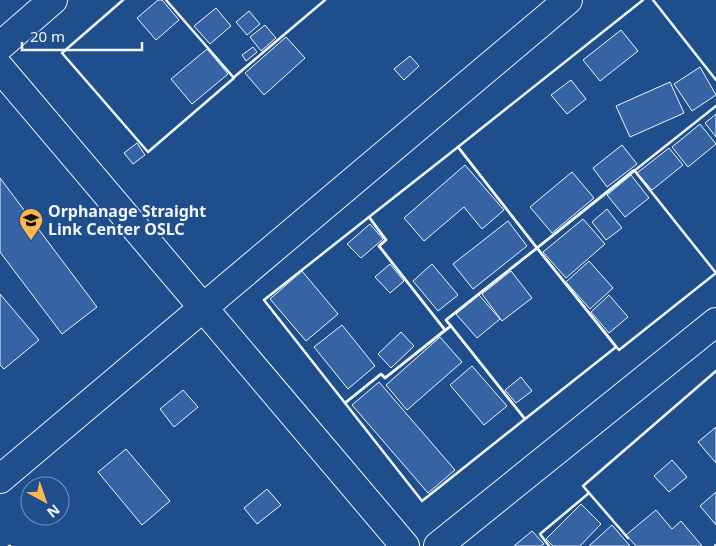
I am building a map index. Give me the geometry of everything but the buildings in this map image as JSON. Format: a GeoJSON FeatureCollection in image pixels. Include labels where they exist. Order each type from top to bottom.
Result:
{"type":"FeatureCollection","features":[{"type":"Feature","properties":{"kind":"street"},"geometry":{"type":"LineString","coordinates":[[0,46],[53,0]]}},
{"type":"Feature","properties":{"kind":"street"},"geometry":{"type":"LineString","coordinates":[[0,479],[568,0]]}},
{"type":"Feature","properties":{"kind":"street"},"geometry":{"type":"LineString","coordinates":[[0,68],[405,546]]}},
{"type":"Feature","properties":{"kind":"street"},"geometry":{"type":"LineString","coordinates":[[438,546],[716,322]]}},
{"type":"Feature","properties":{"kind":"wall"},"geometry":{"type":"LineString","coordinates":[[123,0],[62,53],[148,152],[234,78],[166,0]]}},
{"type":"Feature","properties":{"kind":"wall"},"geometry":{"type":"LineString","coordinates":[[233,78],[325,0]]}},
{"type":"Feature","properties":{"kind":"wall"},"geometry":{"type":"LineString","coordinates":[[643,0],[458,147],[537,248],[716,106]]}},
{"type":"Feature","properties":{"kind":"wall"},"geometry":{"type":"LineString","coordinates":[[653,0],[716,80]]}},
{"type":"Feature","properties":{"kind":"wall"},"geometry":{"type":"LineString","coordinates":[[458,147],[537,248],[446,320],[451,326],[445,330],[379,246],[386,240],[369,217],[458,147]]}},
{"type":"Feature","properties":{"kind":"wall"},"geometry":{"type":"LineString","coordinates":[[634,170],[716,273],[619,350],[537,248],[634,170]]}},
{"type":"Feature","properties":{"kind":"wall"},"geometry":{"type":"LineString","coordinates":[[369,217],[386,240],[379,246],[445,330],[385,378],[381,374],[345,403],[264,300],[369,217]]}},
{"type":"Feature","properties":{"kind":"wall"},"geometry":{"type":"LineString","coordinates":[[537,248],[616,347],[525,419],[446,320],[537,248]]}},
{"type":"Feature","properties":{"kind":"wall"},"geometry":{"type":"LineString","coordinates":[[451,326],[525,419],[422,501],[345,403],[381,374],[385,378],[451,326]]}},
{"type":"Feature","properties":{"kind":"wall"},"geometry":{"type":"LineString","coordinates":[[628,538],[583,486],[716,371]]}},
{"type":"Feature","properties":{"kind":"wall"},"geometry":{"type":"LineString","coordinates":[[549,546],[540,534],[589,493]]}},
{"type":"Feature","properties":{"kind":"place","name":"Orphanage Straight Link Center OSLC"},"geometry":{"type":"Point","coordinates":[31,241]}}]}
